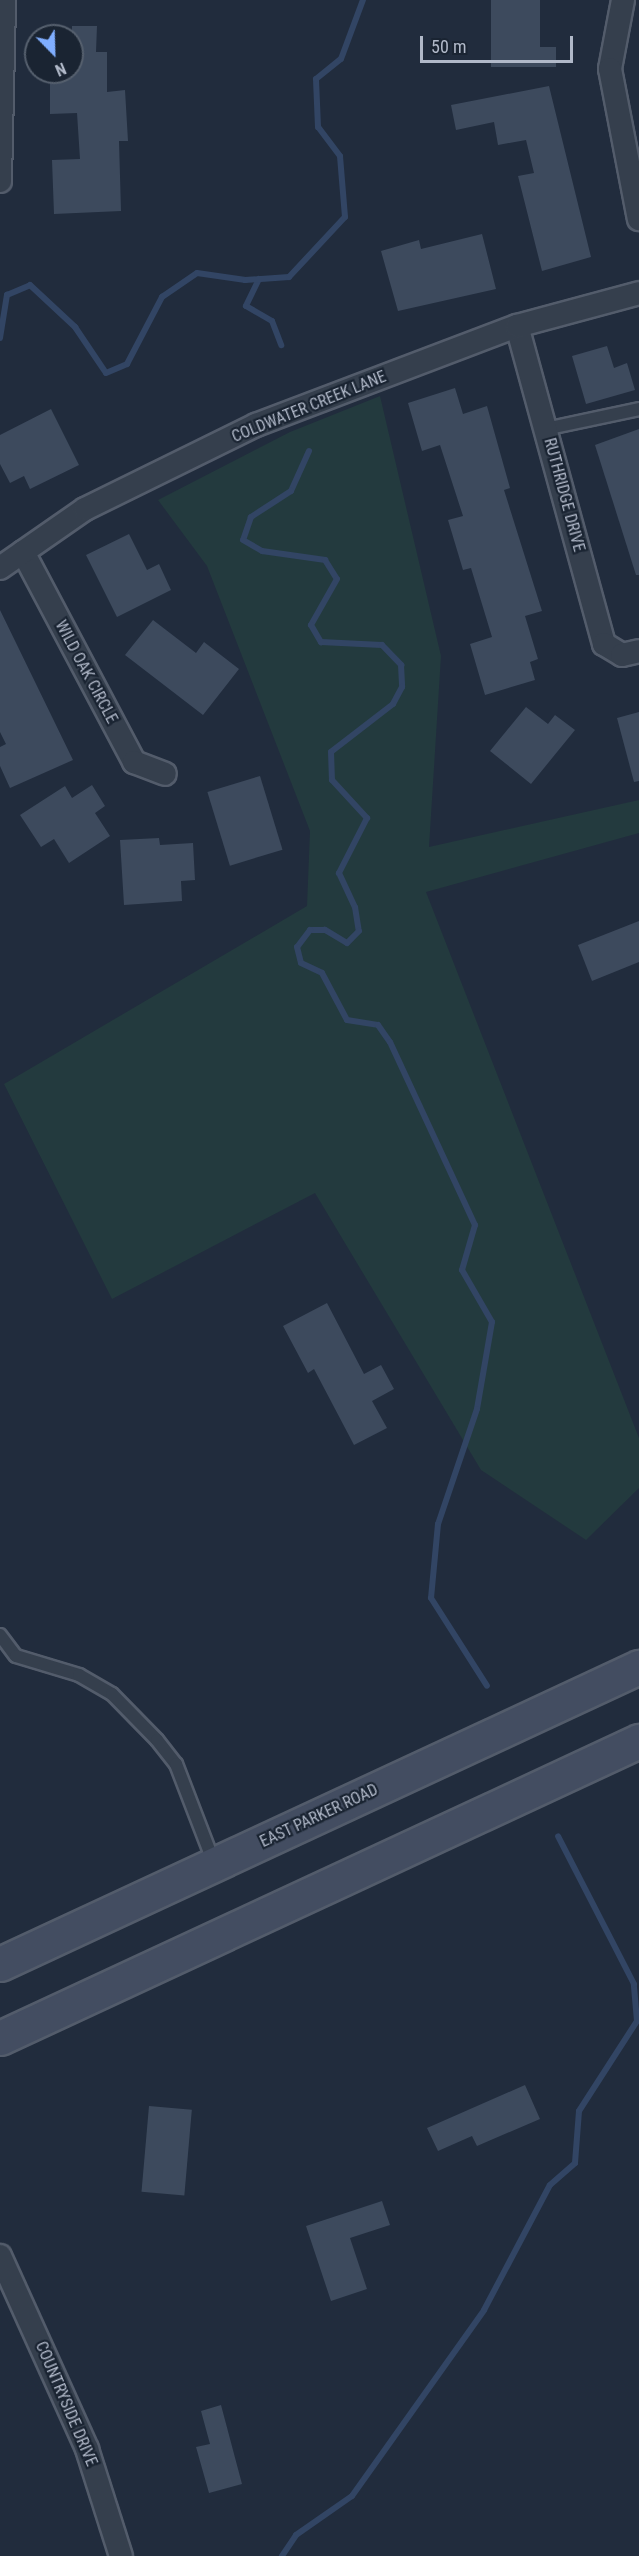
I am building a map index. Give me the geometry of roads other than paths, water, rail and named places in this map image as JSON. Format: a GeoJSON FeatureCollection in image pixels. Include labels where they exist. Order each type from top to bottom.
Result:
{"type":"FeatureCollection","features":[{"type":"Feature","properties":{"kind":"main road","name":"EAST PARKER ROAD"},"geometry":{"type":"LineString","coordinates":[[0,1964],[639,1667]]}},
{"type":"Feature","properties":{"kind":"main road"},"geometry":{"type":"LineString","coordinates":[[0,2038],[639,1741]]}},
{"type":"Feature","properties":{"kind":"street"},"geometry":{"type":"LineString","coordinates":[[1,181],[4,0]]}},
{"type":"Feature","properties":{"kind":"street"},"geometry":{"type":"LineString","coordinates":[[623,0],[610,69],[639,219]]}},
{"type":"Feature","properties":{"kind":"street","name":"COLDWATER CREEK LANE"},"geometry":{"type":"LineString","coordinates":[[0,568],[86,509],[256,425],[518,326],[639,293]]}},
{"type":"Feature","properties":{"kind":"street","name":"RUTHRIDGE DRIVE"},"geometry":{"type":"LineString","coordinates":[[518,326],[604,644],[631,653]]}},
{"type":"Feature","properties":{"kind":"street","name":"WILD OAK CIRCLE"},"geometry":{"type":"LineString","coordinates":[[23,552],[134,762],[165,774]]}},
{"type":"Feature","properties":{"kind":"street","name":"COUNTRYSIDE DRIVE"},"geometry":{"type":"LineString","coordinates":[[0,2256],[87,2449],[121,2556]]}},
{"type":"Feature","properties":{"kind":"lane"},"geometry":{"type":"LineString","coordinates":[[546,429],[639,409]]}},
{"type":"Feature","properties":{"kind":"lane"},"geometry":{"type":"LineString","coordinates":[[0,1635],[16,1656],[79,1675],[112,1694],[157,1740],[176,1764],[214,1864]]}},
{"type":"Feature","properties":{"kind":"waterway"},"geometry":{"type":"LineString","coordinates":[[0,338],[7,295],[30,285],[75,327],[106,373],[127,364],[162,297],[197,273],[245,280],[289,277],[345,217],[340,156],[318,127],[316,79],[341,59],[363,0]]}},
{"type":"Feature","properties":{"kind":"waterway"},"geometry":{"type":"LineString","coordinates":[[259,279],[246,306],[272,321],[281,345]]}},
{"type":"Feature","properties":{"kind":"waterway"},"geometry":{"type":"LineString","coordinates":[[309,451],[291,491],[251,517],[243,540],[262,551],[325,560],[337,579],[311,625],[321,642],[382,645],[401,665],[402,687],[393,704],[331,752],[332,780],[367,818],[339,873],[355,907],[359,931],[347,943],[325,930],[310,930],[297,947],[301,963],[322,973],[347,1020],[378,1025],[390,1042],[475,1225],[462,1270],[492,1322],[477,1409],[438,1524],[431,1598],[487,1686]]}},
{"type":"Feature","properties":{"kind":"waterway"},"geometry":{"type":"LineString","coordinates":[[282,2556],[296,2535],[352,2496],[484,2310],[550,2185],[575,2163],[579,2111],[637,2021],[634,1984],[558,1836]]}}]}
